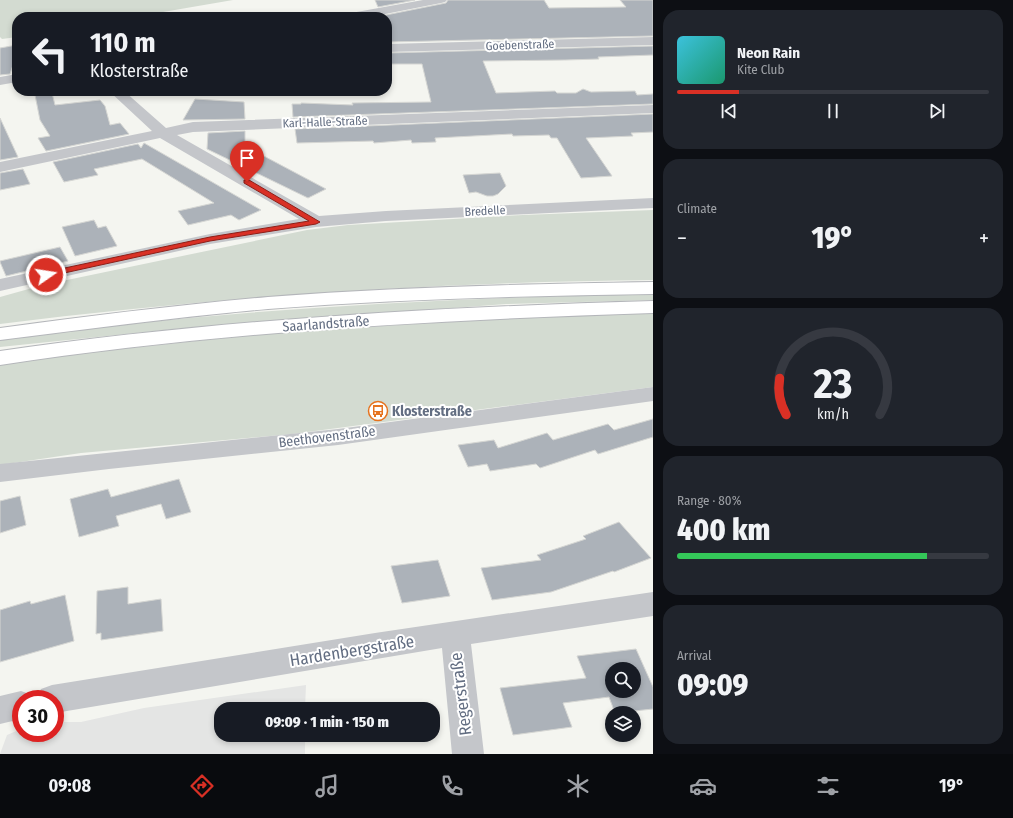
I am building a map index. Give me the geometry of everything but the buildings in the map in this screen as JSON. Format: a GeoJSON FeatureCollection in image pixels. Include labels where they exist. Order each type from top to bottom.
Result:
{"type":"FeatureCollection","features":[{"type":"Feature","properties":{"kind":"highway","name":"Saarlandstraße"},"geometry":{"type":"LineString","coordinates":[[0,334],[142,316],[302,301],[576,289],[653,288]]}},
{"type":"Feature","properties":{"kind":"highway","name":"Saarlandstraße"},"geometry":{"type":"LineString","coordinates":[[0,358],[156,337],[327,323],[583,309],[653,308]]}},
{"type":"Feature","properties":{"kind":"street"},"geometry":{"type":"LineString","coordinates":[[377,12],[441,0]]}},
{"type":"Feature","properties":{"kind":"street","name":"Goebenstraße"},"geometry":{"type":"LineString","coordinates":[[392,48],[653,41]]}},
{"type":"Feature","properties":{"kind":"street"},"geometry":{"type":"LineString","coordinates":[[0,81],[12,79]]}},
{"type":"Feature","properties":{"kind":"street"},"geometry":{"type":"LineString","coordinates":[[122,96],[164,134],[316,222]]}},
{"type":"Feature","properties":{"kind":"street","name":"Karl-Halle-Straße"},"geometry":{"type":"LineString","coordinates":[[0,167],[194,127],[653,109]]}},
{"type":"Feature","properties":{"kind":"street","name":"Bredelle"},"geometry":{"type":"LineString","coordinates":[[0,285],[210,239],[316,222],[386,216],[653,203]]}},
{"type":"Feature","properties":{"kind":"street","name":"Beethovenstraße"},"geometry":{"type":"LineString","coordinates":[[0,473],[85,462],[294,442],[653,394]]}},
{"type":"Feature","properties":{"kind":"street","name":"Hardenbergstraße"},"geometry":{"type":"LineString","coordinates":[[64,697],[455,634],[653,604]]}},
{"type":"Feature","properties":{"kind":"street","name":"Regerstraße"},"geometry":{"type":"LineString","coordinates":[[455,634],[468,754]]}},
{"type":"Feature","properties":{"kind":"street"},"geometry":{"type":"LineString","coordinates":[[0,710],[12,707]]}},
{"type":"Feature","properties":{"kind":"shaded area"},"geometry":{"type":"Polygon","coordinates":[[[0,0],[233,0],[163,12],[12,12],[12,38],[2,39],[0,37],[0,0]]]}},
{"type":"Feature","properties":{"kind":"shaded area"},"geometry":{"type":"Polygon","coordinates":[[[653,210],[653,280],[490,284],[326,293],[163,306],[0,324],[0,297],[43,285],[307,230],[348,225],[523,215],[653,210]]]}},
{"type":"Feature","properties":{"kind":"shaded area"},"geometry":{"type":"Polygon","coordinates":[[[653,293],[653,300],[506,304],[175,329],[0,347],[0,340],[162,320],[244,313],[408,302],[653,293]]]}},
{"type":"Feature","properties":{"kind":"shaded area"},"geometry":{"type":"Polygon","coordinates":[[[653,312],[653,387],[292,434],[81,453],[0,465],[0,362],[280,332],[585,314],[653,312]]]}},
{"type":"Feature","properties":{"kind":"shaded area"},"geometry":{"type":"Polygon","coordinates":[[[306,685],[305,702],[214,702],[214,742],[305,742],[305,754],[0,754],[7,735],[12,733],[12,742],[64,742],[64,722],[81,722],[144,708],[306,685]]]}},
{"type":"Feature","properties":{"kind":"place","name":"Klosterstraße"},"geometry":{"type":"Point","coordinates":[378,411]}},
{"type":"Feature","properties":{"kind":"route"},"geometry":{"type":"LineString","coordinates":[[46,275],[210,239],[316,222],[247,182]]}}]}
